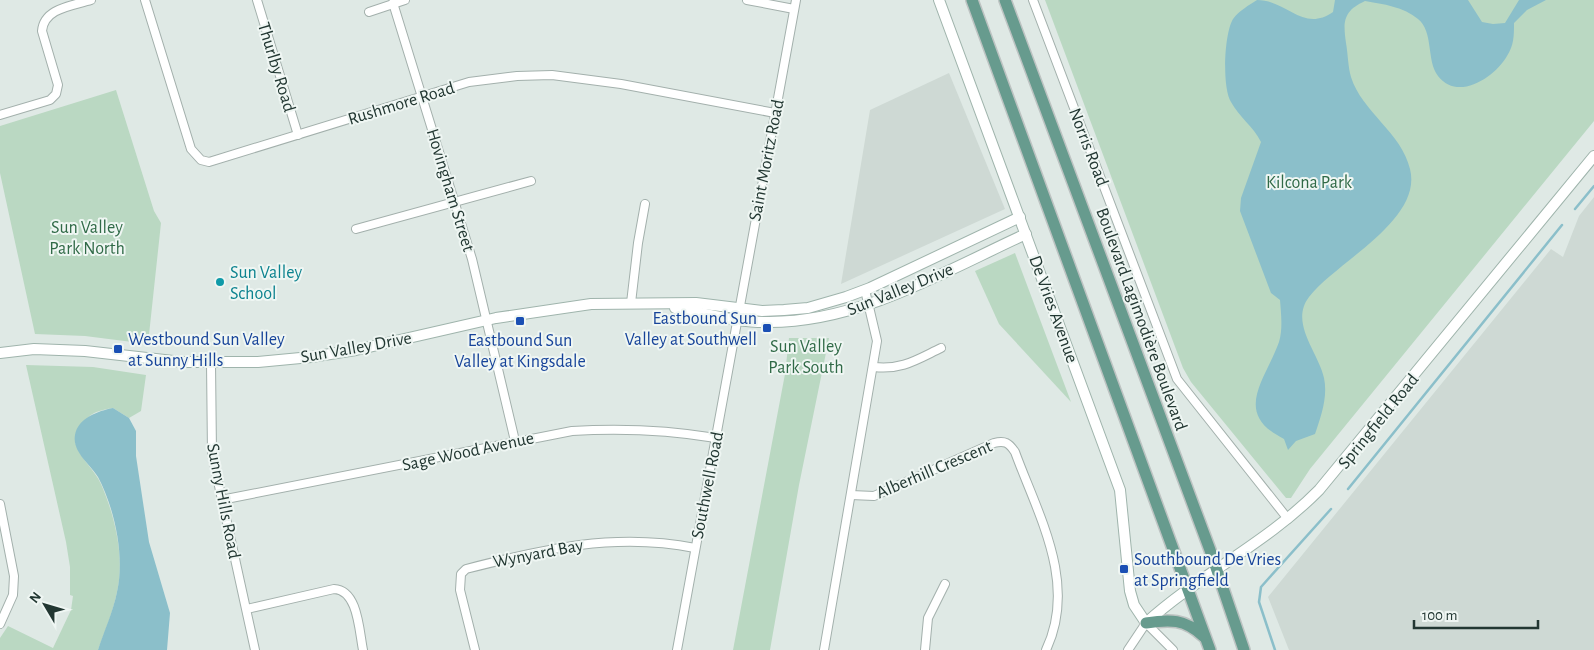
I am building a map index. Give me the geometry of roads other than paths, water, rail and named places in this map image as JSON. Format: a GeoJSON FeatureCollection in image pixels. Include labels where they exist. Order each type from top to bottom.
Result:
{"type":"FeatureCollection","features":[{"type":"Feature","properties":{"kind":"main road"},"geometry":{"type":"LineString","coordinates":[[972,0],[1210,650]]}},
{"type":"Feature","properties":{"kind":"main road","name":"Boulevard Lagimodière Boulevard"},"geometry":{"type":"LineString","coordinates":[[1005,0],[1216,569],[1244,650]]}},
{"type":"Feature","properties":{"kind":"main road"},"geometry":{"type":"LineString","coordinates":[[1146,623],[1166,620],[1182,622],[1192,626],[1206,639]]}},
{"type":"Feature","properties":{"kind":"street"},"geometry":{"type":"LineString","coordinates":[[0,115],[50,100],[54,96],[58,85],[42,31],[43,22],[51,13],[91,0]]}},
{"type":"Feature","properties":{"kind":"street","name":"Rushmore Road"},"geometry":{"type":"LineString","coordinates":[[145,0],[191,149],[195,156],[209,162],[469,82],[552,75],[621,84],[775,113]]}},
{"type":"Feature","properties":{"kind":"street","name":"Thurlby Road"},"geometry":{"type":"LineString","coordinates":[[257,0],[298,135]]}},
{"type":"Feature","properties":{"kind":"street"},"geometry":{"type":"LineString","coordinates":[[369,12],[406,0]]}},
{"type":"Feature","properties":{"kind":"street"},"geometry":{"type":"LineString","coordinates":[[747,0],[794,9]]}},
{"type":"Feature","properties":{"kind":"street","name":"Saint Moritz Road"},"geometry":{"type":"LineString","coordinates":[[736,319],[796,0]]}},
{"type":"Feature","properties":{"kind":"street","name":"De Vries Avenue"},"geometry":{"type":"LineString","coordinates":[[938,0],[1120,490],[1130,591],[1134,605],[1146,623]]}},
{"type":"Feature","properties":{"kind":"street","name":"Norris Road"},"geometry":{"type":"LineString","coordinates":[[1033,0],[1177,380],[1288,519]]}},
{"type":"Feature","properties":{"kind":"street","name":"Hovingham Street"},"geometry":{"type":"LineString","coordinates":[[392,3],[423,96],[472,259],[515,441]]}},
{"type":"Feature","properties":{"kind":"street","name":"Springfield Road"},"geometry":{"type":"LineString","coordinates":[[1128,650],[1146,623],[1187,589],[1288,519],[1337,471],[1594,156]]}},
{"type":"Feature","properties":{"kind":"street"},"geometry":{"type":"LineString","coordinates":[[356,229],[531,181]]}},
{"type":"Feature","properties":{"kind":"street"},"geometry":{"type":"LineString","coordinates":[[631,303],[645,204]]}},
{"type":"Feature","properties":{"kind":"street","name":"Sun Valley Drive"},"geometry":{"type":"LineString","coordinates":[[0,353],[34,349],[85,351],[137,358],[211,363],[258,362],[324,356],[534,311],[591,304],[696,303],[739,308],[784,310],[808,308],[865,290],[1020,217]]}},
{"type":"Feature","properties":{"kind":"street","name":"Sun Valley Drive"},"geometry":{"type":"LineString","coordinates":[[649,304],[736,319],[768,322],[798,321],[827,317],[870,305],[1026,234]]}},
{"type":"Feature","properties":{"kind":"street","name":"Alberhill Crescent"},"geometry":{"type":"LineString","coordinates":[[824,650],[877,341],[865,290]]}},
{"type":"Feature","properties":{"kind":"street","name":"Southwell Road"},"geometry":{"type":"LineString","coordinates":[[677,650],[736,319]]}},
{"type":"Feature","properties":{"kind":"street"},"geometry":{"type":"LineString","coordinates":[[874,367],[891,369],[900,367],[941,348]]}},
{"type":"Feature","properties":{"kind":"street","name":"Sunny Hills Road"},"geometry":{"type":"LineString","coordinates":[[211,363],[212,454],[255,650]]}},
{"type":"Feature","properties":{"kind":"street","name":"Sage Wood Avenue"},"geometry":{"type":"LineString","coordinates":[[221,500],[572,431],[621,428],[671,430],[716,438]]}},
{"type":"Feature","properties":{"kind":"street","name":"Alberhill Crescent"},"geometry":{"type":"LineString","coordinates":[[851,496],[874,496],[994,443],[1002,441],[1009,443],[1015,452],[1057,570],[1059,606],[1053,633],[1046,650]]}},
{"type":"Feature","properties":{"kind":"street"},"geometry":{"type":"LineString","coordinates":[[0,504],[14,576],[13,595],[0,624]]}},
{"type":"Feature","properties":{"kind":"street","name":"Wynyard Bay"},"geometry":{"type":"LineString","coordinates":[[474,650],[460,590],[461,574],[466,569],[573,544],[650,542],[695,548]]}},
{"type":"Feature","properties":{"kind":"street"},"geometry":{"type":"LineString","coordinates":[[925,650],[928,618],[945,584]]}},
{"type":"Feature","properties":{"kind":"street"},"geometry":{"type":"LineString","coordinates":[[246,609],[334,589],[342,590],[349,595],[352,603],[363,650]]}},
{"type":"Feature","properties":{"kind":"street"},"geometry":{"type":"LineString","coordinates":[[1146,623],[1173,650]]}},
{"type":"Feature","properties":{"kind":"water"},"geometry":{"type":"Polygon","coordinates":[[[1257,0],[1268,1],[1295,14],[1313,19],[1322,18],[1333,12],[1335,0],[1468,0],[1482,22],[1493,24],[1505,23],[1519,0],[1546,0],[1527,10],[1514,23],[1514,36],[1509,52],[1494,72],[1476,84],[1465,87],[1456,87],[1446,83],[1438,76],[1432,62],[1426,31],[1418,19],[1412,15],[1393,7],[1365,1],[1352,9],[1346,18],[1345,29],[1351,77],[1356,90],[1391,133],[1406,156],[1410,169],[1410,188],[1404,206],[1391,223],[1322,284],[1309,297],[1304,307],[1302,317],[1304,327],[1321,368],[1325,392],[1322,413],[1315,434],[1296,441],[1288,450],[1284,439],[1268,429],[1259,418],[1256,407],[1261,383],[1279,342],[1281,332],[1280,300],[1271,293],[1240,211],[1241,198],[1261,142],[1231,102],[1225,74],[1226,48],[1233,19],[1257,0]]]}},
{"type":"Feature","properties":{"kind":"water"},"geometry":{"type":"Polygon","coordinates":[[[113,408],[129,418],[136,431],[136,456],[149,542],[170,613],[167,650],[98,650],[117,592],[120,564],[119,549],[114,518],[104,490],[98,477],[82,458],[76,447],[75,435],[84,420],[95,413],[113,408]]]}},
{"type":"Feature","properties":{"kind":"waterway"},"geometry":{"type":"LineString","coordinates":[[1575,209],[1594,186]]}},
{"type":"Feature","properties":{"kind":"waterway"},"geometry":{"type":"LineString","coordinates":[[1348,489],[1562,225]]}},
{"type":"Feature","properties":{"kind":"waterway"},"geometry":{"type":"LineString","coordinates":[[1275,650],[1259,602],[1261,587],[1331,509]]}},
{"type":"Feature","properties":{"kind":"place","name":"Sun Valley School"},"geometry":{"type":"Point","coordinates":[220,282]}},
{"type":"Feature","properties":{"kind":"place","name":"Eastbound Sun Valley at Kingsdale"},"geometry":{"type":"Point","coordinates":[520,321]}},
{"type":"Feature","properties":{"kind":"place","name":"Eastbound Sun Valley at Southwell"},"geometry":{"type":"Point","coordinates":[767,328]}},
{"type":"Feature","properties":{"kind":"place","name":"Westbound Sun Valley at Sunny Hills"},"geometry":{"type":"Point","coordinates":[118,349]}},
{"type":"Feature","properties":{"kind":"place","name":"Southbound De Vries at Springfield"},"geometry":{"type":"Point","coordinates":[1124,569]}},
{"type":"Feature","properties":{"kind":"park label","name":"Kilcona Park"},"geometry":{"type":"Point","coordinates":[1309,182]}},
{"type":"Feature","properties":{"kind":"park label","name":"Sun Valley Park North"},"geometry":{"type":"Point","coordinates":[87,237]}},
{"type":"Feature","properties":{"kind":"park label","name":"Sun Valley Park South"},"geometry":{"type":"Point","coordinates":[806,356]}}]}
